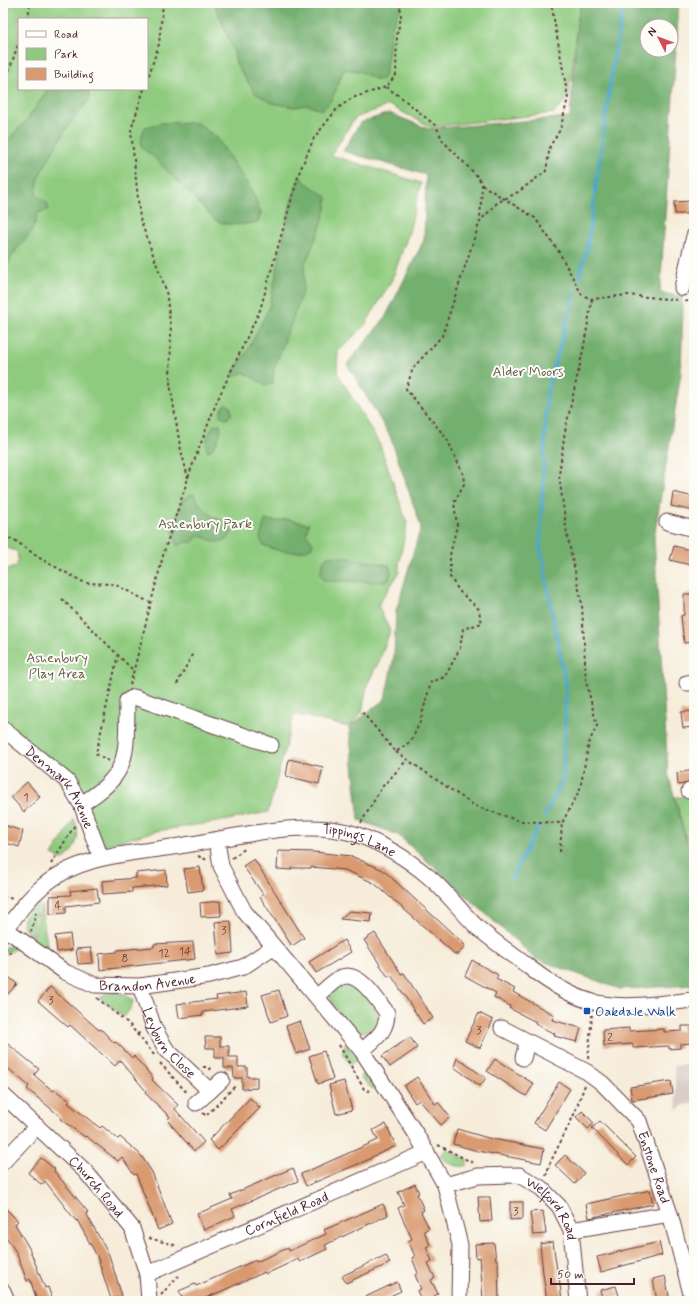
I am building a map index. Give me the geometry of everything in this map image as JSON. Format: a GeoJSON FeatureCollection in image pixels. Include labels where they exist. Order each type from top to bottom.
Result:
{"type":"FeatureCollection","features":[{"type":"Feature","properties":{"kind":"street"},"geometry":{"type":"LineString","coordinates":[[682,288],[694,236]]}},
{"type":"Feature","properties":{"kind":"street"},"geometry":{"type":"LineString","coordinates":[[666,522],[694,529]]}},
{"type":"Feature","properties":{"kind":"street"},"geometry":{"type":"LineString","coordinates":[[82,808],[121,768],[127,743],[127,702],[134,698],[271,745]]}},
{"type":"Feature","properties":{"kind":"street","name":"Denmark Avenue"},"geometry":{"type":"LineString","coordinates":[[3,729],[67,781],[82,808],[101,858]]}},
{"type":"Feature","properties":{"kind":"street","name":"Tippings Lane"},"geometry":{"type":"LineString","coordinates":[[5,932],[32,906],[52,878],[72,868],[101,858],[272,830],[318,829],[354,834],[394,852],[429,877],[479,928],[537,974],[573,996],[594,1002],[626,1006],[694,1000]]}},
{"type":"Feature","properties":{"kind":"street"},"geometry":{"type":"LineString","coordinates":[[217,840],[221,866],[244,911],[273,948],[317,997],[362,1051],[431,1148],[446,1185],[460,1244],[459,1301]]}},
{"type":"Feature","properties":{"kind":"street","name":"Brandon Avenue"},"geometry":{"type":"LineString","coordinates":[[5,932],[65,972],[95,986],[140,986],[209,976],[243,967],[273,948]]}},
{"type":"Feature","properties":{"kind":"street"},"geometry":{"type":"LineString","coordinates":[[317,997],[342,977],[353,976],[361,981],[387,1013],[387,1024],[383,1032],[362,1051]]}},
{"type":"Feature","properties":{"kind":"street","name":"Leyburn Close"},"geometry":{"type":"LineString","coordinates":[[140,986],[154,1028],[166,1049],[210,1090]]}},
{"type":"Feature","properties":{"kind":"street","name":"Enstone Road"},"geometry":{"type":"LineString","coordinates":[[502,1028],[527,1043],[549,1051],[587,1072],[602,1083],[639,1121],[670,1214],[693,1301]]}},
{"type":"Feature","properties":{"kind":"street"},"geometry":{"type":"LineString","coordinates":[[523,1058],[527,1043]]}},
{"type":"Feature","properties":{"kind":"street","name":"Leyburn Close"},"geometry":{"type":"LineString","coordinates":[[196,1103],[222,1080]]}},
{"type":"Feature","properties":{"kind":"street","name":"Church Road"},"geometry":{"type":"LineString","coordinates":[[3,1095],[85,1171],[132,1228],[147,1274],[148,1301]]}},
{"type":"Feature","properties":{"kind":"street"},"geometry":{"type":"LineString","coordinates":[[3,1162],[37,1126]]}},
{"type":"Feature","properties":{"kind":"street","name":"Cornfield Road"},"geometry":{"type":"LineString","coordinates":[[147,1274],[431,1148]]}},
{"type":"Feature","properties":{"kind":"street","name":"Welford Road"},"geometry":{"type":"LineString","coordinates":[[446,1185],[478,1176],[519,1175],[541,1188],[559,1206],[571,1230],[578,1301]]}},
{"type":"Feature","properties":{"kind":"street"},"geometry":{"type":"LineString","coordinates":[[571,1230],[670,1214]]}},
{"type":"Feature","properties":{"kind":"street"},"geometry":{"type":"LineString","coordinates":[[3,1290],[7,1301]]}},
{"type":"Feature","properties":{"kind":"path"},"geometry":{"type":"LineString","coordinates":[[27,18],[31,3]]}},
{"type":"Feature","properties":{"kind":"path"},"geometry":{"type":"LineString","coordinates":[[148,78],[159,44],[163,3]]}},
{"type":"Feature","properties":{"kind":"path"},"geometry":{"type":"LineString","coordinates":[[127,702],[133,670],[164,552],[188,478],[217,401],[260,310],[299,173],[314,138],[337,110],[352,98],[386,87],[396,75],[398,34],[401,18],[400,3]]}},
{"type":"Feature","properties":{"kind":"path"},"geometry":{"type":"LineString","coordinates":[[480,221],[497,203],[518,192],[546,171],[550,146],[560,130],[568,98],[552,8],[549,3]]}},
{"type":"Feature","properties":{"kind":"path"},"geometry":{"type":"LineString","coordinates":[[3,88],[18,45]]}},
{"type":"Feature","properties":{"kind":"path"},"geometry":{"type":"LineString","coordinates":[[386,87],[436,126],[443,141],[478,177],[482,185],[480,221],[442,336],[413,368],[406,389],[447,439],[463,474],[464,484],[454,503],[457,525],[450,555],[450,577],[460,592],[478,608],[482,624],[463,629],[460,648],[446,677],[431,682],[420,722],[412,741],[396,752]]}},
{"type":"Feature","properties":{"kind":"path"},"geometry":{"type":"LineString","coordinates":[[144,90],[131,130],[140,219],[166,290],[171,330],[170,383],[180,446],[188,478]]}},
{"type":"Feature","properties":{"kind":"path"},"geometry":{"type":"LineString","coordinates":[[482,185],[535,218],[559,252],[582,295],[592,300],[627,295],[694,302]]}},
{"type":"Feature","properties":{"kind":"path"},"geometry":{"type":"LineString","coordinates":[[560,852],[562,823],[580,789],[589,742],[597,726],[586,682],[582,604],[567,534],[559,476],[565,431],[584,346],[592,300]]}},
{"type":"Feature","properties":{"kind":"path"},"geometry":{"type":"LineString","coordinates":[[3,538],[13,539],[41,560],[85,583],[114,584],[151,603]]}},
{"type":"Feature","properties":{"kind":"path"},"geometry":{"type":"LineString","coordinates":[[62,599],[133,670]]}},
{"type":"Feature","properties":{"kind":"path"},"geometry":{"type":"LineString","coordinates":[[177,684],[193,653]]}},
{"type":"Feature","properties":{"kind":"path"},"geometry":{"type":"LineString","coordinates":[[118,655],[96,754],[121,768]]}},
{"type":"Feature","properties":{"kind":"path"},"geometry":{"type":"LineString","coordinates":[[362,712],[384,740],[396,752],[475,806],[520,821],[562,823]]}},
{"type":"Feature","properties":{"kind":"path"},"geometry":{"type":"LineString","coordinates":[[354,834],[382,787],[407,760]]}},
{"type":"Feature","properties":{"kind":"path"},"geometry":{"type":"LineString","coordinates":[[47,870],[82,808]]}},
{"type":"Feature","properties":{"kind":"path"},"geometry":{"type":"LineString","coordinates":[[3,897],[32,906],[28,946],[3,956]]}},
{"type":"Feature","properties":{"kind":"path"},"geometry":{"type":"LineString","coordinates":[[94,996],[129,1024],[137,1034],[154,1028]]}},
{"type":"Feature","properties":{"kind":"path"},"geometry":{"type":"LineString","coordinates":[[541,1188],[550,1163],[573,1117],[586,1081],[589,1035],[594,1002]]}},
{"type":"Feature","properties":{"kind":"path"},"geometry":{"type":"LineString","coordinates":[[431,1148],[478,1165]]}},
{"type":"Feature","properties":{"kind":"shaded area"},"geometry":{"type":"Polygon","coordinates":[[[694,1064],[694,1103],[684,1105],[677,1110],[674,1066],[694,1064]]]}},
{"type":"Feature","properties":{"kind":"green space","name":"Ashenbury Park"},"geometry":{"type":"Polygon","coordinates":[[[12,3],[581,3],[568,98],[554,113],[431,127],[389,105],[355,118],[331,155],[421,183],[409,232],[392,280],[365,325],[338,352],[337,372],[380,445],[407,523],[399,564],[399,573],[378,605],[390,631],[380,659],[367,685],[362,712],[349,727],[294,714],[268,812],[223,821],[157,831],[100,846],[42,753],[3,721],[3,570],[16,567],[18,559],[17,551],[3,547],[3,22],[12,3]]]}},
{"type":"Feature","properties":{"kind":"green space"},"geometry":{"type":"Polygon","coordinates":[[[214,3],[401,3],[402,5],[392,26],[385,75],[382,79],[376,80],[361,72],[344,70],[333,97],[326,107],[321,110],[308,105],[294,107],[272,103],[255,93],[236,64],[234,52],[214,3]]]}},
{"type":"Feature","properties":{"kind":"green space","name":"Alder Moors"},"geometry":{"type":"Polygon","coordinates":[[[581,3],[679,3],[678,18],[639,18],[639,58],[675,58],[660,293],[681,296],[683,307],[681,373],[654,538],[668,773],[694,870],[694,985],[620,989],[536,959],[398,835],[359,820],[349,727],[385,699],[394,656],[396,611],[421,527],[390,436],[347,364],[385,318],[424,240],[426,175],[343,151],[360,123],[389,113],[429,129],[570,117],[577,23],[581,3]]]}},
{"type":"Feature","properties":{"kind":"green space"},"geometry":{"type":"Polygon","coordinates":[[[47,90],[88,90],[90,99],[65,130],[39,176],[36,194],[48,204],[48,210],[38,213],[32,230],[14,253],[3,275],[3,145],[27,120],[47,90]]]}},
{"type":"Feature","properties":{"kind":"green space"},"geometry":{"type":"Polygon","coordinates":[[[162,123],[197,123],[217,138],[252,191],[261,212],[258,222],[247,224],[226,224],[216,221],[152,155],[144,150],[141,140],[145,127],[162,123]]]}},
{"type":"Feature","properties":{"kind":"green space"},"geometry":{"type":"Polygon","coordinates":[[[300,176],[305,182],[327,197],[326,210],[305,264],[303,290],[274,370],[273,384],[266,385],[243,372],[234,377],[232,374],[247,352],[269,308],[291,203],[300,176]]]}},
{"type":"Feature","properties":{"kind":"green space"},"geometry":{"type":"Polygon","coordinates":[[[226,404],[230,406],[232,413],[227,419],[221,416],[221,409],[226,404]]]}},
{"type":"Feature","properties":{"kind":"green space"},"geometry":{"type":"Polygon","coordinates":[[[220,424],[221,431],[218,440],[214,447],[208,452],[206,441],[209,434],[214,425],[220,424]]]}},
{"type":"Feature","properties":{"kind":"green space"},"geometry":{"type":"Polygon","coordinates":[[[193,494],[202,507],[213,517],[230,523],[232,533],[227,539],[218,542],[199,536],[192,543],[186,542],[177,546],[173,528],[183,499],[193,494]]]}},
{"type":"Feature","properties":{"kind":"green space"},"geometry":{"type":"Polygon","coordinates":[[[286,519],[309,524],[306,533],[313,543],[312,547],[307,550],[288,552],[263,545],[260,538],[265,520],[278,521],[286,519]]]}},
{"type":"Feature","properties":{"kind":"green space"},"geometry":{"type":"Polygon","coordinates":[[[328,556],[345,557],[389,565],[391,573],[389,580],[384,582],[325,581],[320,574],[324,559],[328,556]]]}},
{"type":"Feature","properties":{"kind":"green space"},"geometry":{"type":"Polygon","coordinates":[[[675,797],[694,797],[694,870],[675,797]]]}},
{"type":"Feature","properties":{"kind":"green space"},"geometry":{"type":"Polygon","coordinates":[[[74,819],[77,831],[76,842],[71,852],[63,860],[52,855],[74,819]]]}},
{"type":"Feature","properties":{"kind":"green space"},"geometry":{"type":"Polygon","coordinates":[[[39,899],[32,937],[24,927],[23,922],[27,912],[39,899]]]}},
{"type":"Feature","properties":{"kind":"green space"},"geometry":{"type":"Polygon","coordinates":[[[41,905],[48,950],[33,941],[41,905]]]}},
{"type":"Feature","properties":{"kind":"green space"},"geometry":{"type":"Polygon","coordinates":[[[12,945],[17,948],[3,954],[3,948],[12,945]]]}},
{"type":"Feature","properties":{"kind":"green space"},"geometry":{"type":"Polygon","coordinates":[[[354,981],[379,1014],[376,1024],[364,1032],[356,1032],[340,1015],[331,1002],[330,995],[332,989],[341,984],[354,981]]]}},
{"type":"Feature","properties":{"kind":"green space"},"geometry":{"type":"Polygon","coordinates":[[[117,992],[125,994],[133,1000],[131,1008],[124,1017],[100,998],[105,994],[117,992]]]}},
{"type":"Feature","properties":{"kind":"green space"},"geometry":{"type":"Polygon","coordinates":[[[345,1044],[358,1059],[350,1065],[342,1052],[345,1044]]]}},
{"type":"Feature","properties":{"kind":"green space"},"geometry":{"type":"Polygon","coordinates":[[[369,1070],[379,1090],[371,1088],[360,1077],[369,1070]]]}},
{"type":"Feature","properties":{"kind":"green space"},"geometry":{"type":"Polygon","coordinates":[[[447,1149],[467,1160],[467,1165],[456,1166],[448,1163],[440,1155],[447,1149]]]}},
{"type":"Feature","properties":{"kind":"building"},"geometry":{"type":"Polygon","coordinates":[[[692,201],[693,214],[675,214],[674,202],[692,201]]]}},
{"type":"Feature","properties":{"kind":"building"},"geometry":{"type":"Polygon","coordinates":[[[673,492],[694,497],[694,511],[671,506],[673,492]]]}},
{"type":"Feature","properties":{"kind":"building"},"geometry":{"type":"Polygon","coordinates":[[[674,546],[694,551],[694,566],[670,560],[674,546]]]}},
{"type":"Feature","properties":{"kind":"building"},"geometry":{"type":"Polygon","coordinates":[[[684,594],[694,594],[694,642],[684,643],[681,616],[684,615],[684,594]]]}},
{"type":"Feature","properties":{"kind":"building"},"geometry":{"type":"Polygon","coordinates":[[[694,711],[694,727],[683,728],[681,712],[694,711]]]}},
{"type":"Feature","properties":{"kind":"building"},"geometry":{"type":"Polygon","coordinates":[[[289,759],[323,767],[319,784],[286,776],[289,759]]]}},
{"type":"Feature","properties":{"kind":"building"},"geometry":{"type":"Polygon","coordinates":[[[694,771],[694,782],[678,785],[677,773],[694,771]]]}},
{"type":"Feature","properties":{"kind":"building"},"geometry":{"type":"Polygon","coordinates":[[[27,782],[40,797],[24,812],[11,797],[27,782]]]}},
{"type":"Feature","properties":{"kind":"building"},"geometry":{"type":"Polygon","coordinates":[[[3,825],[23,831],[19,847],[3,842],[3,825]]]}},
{"type":"Feature","properties":{"kind":"building"},"geometry":{"type":"Polygon","coordinates":[[[278,851],[314,852],[351,856],[383,870],[464,944],[464,948],[458,954],[455,954],[374,883],[345,870],[311,867],[291,868],[291,870],[277,869],[278,851]]]}},
{"type":"Feature","properties":{"kind":"building"},"geometry":{"type":"Polygon","coordinates":[[[254,859],[304,938],[292,946],[260,897],[263,894],[243,866],[254,859]]]}},
{"type":"Feature","properties":{"kind":"building"},"geometry":{"type":"Polygon","coordinates":[[[200,867],[203,890],[188,892],[184,869],[200,867]]]}},
{"type":"Feature","properties":{"kind":"building"},"geometry":{"type":"Polygon","coordinates":[[[166,870],[167,885],[132,888],[132,892],[103,894],[102,881],[136,878],[136,873],[166,870]]]}},
{"type":"Feature","properties":{"kind":"building"},"geometry":{"type":"Polygon","coordinates":[[[97,888],[99,902],[66,906],[66,913],[50,914],[50,896],[71,895],[70,891],[97,888]]]}},
{"type":"Feature","properties":{"kind":"building"},"geometry":{"type":"Polygon","coordinates":[[[220,901],[221,916],[201,917],[200,903],[220,901]]]}},
{"type":"Feature","properties":{"kind":"building"},"geometry":{"type":"Polygon","coordinates":[[[349,911],[372,913],[371,922],[340,919],[349,911]]]}},
{"type":"Feature","properties":{"kind":"building"},"geometry":{"type":"Polygon","coordinates":[[[231,921],[233,953],[218,955],[215,922],[231,921]]]}},
{"type":"Feature","properties":{"kind":"building"},"geometry":{"type":"Polygon","coordinates":[[[375,933],[401,974],[404,973],[433,1018],[423,1024],[391,975],[388,977],[364,940],[375,933]]]}},
{"type":"Feature","properties":{"kind":"building"},"geometry":{"type":"Polygon","coordinates":[[[70,934],[72,950],[57,952],[55,936],[70,934]]]}},
{"type":"Feature","properties":{"kind":"building"},"geometry":{"type":"Polygon","coordinates":[[[344,940],[351,952],[316,973],[309,962],[344,940]]]}},
{"type":"Feature","properties":{"kind":"building"},"geometry":{"type":"Polygon","coordinates":[[[193,942],[195,959],[100,970],[99,954],[117,952],[117,950],[154,947],[154,944],[193,942]]]}},
{"type":"Feature","properties":{"kind":"building"},"geometry":{"type":"Polygon","coordinates":[[[91,948],[93,963],[78,964],[76,949],[91,948]]]}},
{"type":"Feature","properties":{"kind":"building"},"geometry":{"type":"Polygon","coordinates":[[[472,960],[498,975],[496,979],[515,989],[513,992],[554,1015],[552,1020],[581,1028],[577,1042],[554,1036],[555,1034],[535,1024],[536,1022],[509,1008],[510,1006],[494,997],[496,993],[465,976],[472,960]]]}},
{"type":"Feature","properties":{"kind":"building"},"geometry":{"type":"Polygon","coordinates":[[[3,972],[17,984],[3,999],[3,972]]]}},
{"type":"Feature","properties":{"kind":"building"},"geometry":{"type":"Polygon","coordinates":[[[50,987],[99,1030],[101,1029],[114,1043],[116,1042],[132,1058],[134,1056],[153,1078],[152,1080],[178,1105],[175,1109],[204,1142],[194,1151],[167,1120],[170,1117],[145,1093],[146,1091],[120,1060],[115,1066],[70,1025],[68,1027],[38,1001],[50,987]]]}},
{"type":"Feature","properties":{"kind":"building"},"geometry":{"type":"Polygon","coordinates":[[[279,990],[287,1016],[271,1022],[262,995],[279,990]]]}},
{"type":"Feature","properties":{"kind":"building"},"geometry":{"type":"Polygon","coordinates":[[[246,992],[248,1006],[203,1012],[203,1015],[179,1018],[177,1004],[217,999],[216,996],[246,992]]]}},
{"type":"Feature","properties":{"kind":"building"},"geometry":{"type":"Polygon","coordinates":[[[479,1013],[493,1020],[480,1048],[465,1041],[479,1013]]]}},
{"type":"Feature","properties":{"kind":"building"},"geometry":{"type":"Polygon","coordinates":[[[300,1021],[310,1049],[296,1054],[286,1026],[300,1021]]]}},
{"type":"Feature","properties":{"kind":"building"},"geometry":{"type":"Polygon","coordinates":[[[682,1026],[692,1026],[693,1043],[680,1044],[680,1048],[669,1049],[669,1046],[633,1048],[633,1044],[604,1046],[603,1030],[629,1028],[629,1031],[664,1029],[664,1032],[682,1031],[682,1026]]]}},
{"type":"Feature","properties":{"kind":"building"},"geometry":{"type":"Polygon","coordinates":[[[205,1037],[220,1037],[220,1046],[229,1046],[229,1057],[238,1057],[238,1067],[247,1067],[247,1077],[257,1077],[257,1088],[242,1089],[242,1078],[234,1078],[233,1068],[224,1068],[224,1058],[215,1058],[215,1048],[206,1048],[205,1037]]]}},
{"type":"Feature","properties":{"kind":"building"},"geometry":{"type":"Polygon","coordinates":[[[410,1037],[417,1048],[390,1067],[382,1056],[410,1037]]]}},
{"type":"Feature","properties":{"kind":"building"},"geometry":{"type":"Polygon","coordinates":[[[3,1040],[39,1069],[34,1075],[53,1091],[55,1090],[70,1101],[68,1103],[100,1128],[102,1126],[118,1139],[120,1137],[140,1154],[152,1172],[172,1224],[158,1230],[136,1174],[134,1175],[122,1157],[118,1161],[86,1136],[85,1137],[60,1119],[61,1117],[27,1089],[29,1086],[3,1064],[3,1040]]]}},
{"type":"Feature","properties":{"kind":"building"},"geometry":{"type":"Polygon","coordinates":[[[324,1051],[333,1079],[318,1084],[309,1056],[324,1051]]]}},
{"type":"Feature","properties":{"kind":"building"},"geometry":{"type":"Polygon","coordinates":[[[457,1058],[486,1078],[480,1086],[454,1067],[457,1058]]]}},
{"type":"Feature","properties":{"kind":"building"},"geometry":{"type":"Polygon","coordinates":[[[495,1059],[534,1084],[526,1096],[487,1071],[495,1059]]]}},
{"type":"Feature","properties":{"kind":"building"},"geometry":{"type":"Polygon","coordinates":[[[417,1077],[435,1104],[438,1102],[450,1117],[441,1125],[419,1100],[415,1103],[404,1086],[417,1077]]]}},
{"type":"Feature","properties":{"kind":"building"},"geometry":{"type":"Polygon","coordinates":[[[344,1081],[352,1110],[336,1114],[329,1085],[344,1081]]]}},
{"type":"Feature","properties":{"kind":"building"},"geometry":{"type":"Polygon","coordinates":[[[671,1081],[673,1094],[632,1100],[630,1087],[671,1081]]]}},
{"type":"Feature","properties":{"kind":"building"},"geometry":{"type":"Polygon","coordinates":[[[559,1082],[570,1089],[545,1130],[534,1123],[559,1082]]]}},
{"type":"Feature","properties":{"kind":"building"},"geometry":{"type":"Polygon","coordinates":[[[250,1098],[260,1108],[218,1150],[209,1140],[250,1098]]]}},
{"type":"Feature","properties":{"kind":"building"},"geometry":{"type":"Polygon","coordinates":[[[582,1111],[594,1123],[588,1129],[576,1117],[582,1111]]]}},
{"type":"Feature","properties":{"kind":"building"},"geometry":{"type":"Polygon","coordinates":[[[600,1121],[636,1157],[628,1165],[592,1128],[600,1121]]]}},
{"type":"Feature","properties":{"kind":"building"},"geometry":{"type":"Polygon","coordinates":[[[386,1124],[396,1146],[370,1159],[306,1186],[301,1174],[378,1140],[373,1130],[386,1124]]]}},
{"type":"Feature","properties":{"kind":"building"},"geometry":{"type":"Polygon","coordinates":[[[457,1129],[488,1138],[544,1149],[541,1163],[478,1151],[453,1144],[457,1129]]]}},
{"type":"Feature","properties":{"kind":"building"},"geometry":{"type":"Polygon","coordinates":[[[565,1155],[584,1173],[575,1184],[555,1165],[565,1155]]]}},
{"type":"Feature","properties":{"kind":"building"},"geometry":{"type":"Polygon","coordinates":[[[41,1158],[55,1169],[54,1171],[88,1212],[86,1213],[109,1255],[122,1296],[111,1299],[97,1256],[77,1220],[76,1221],[45,1181],[42,1185],[28,1173],[41,1158]]]}},
{"type":"Feature","properties":{"kind":"building"},"geometry":{"type":"Polygon","coordinates":[[[293,1168],[298,1181],[232,1209],[235,1216],[204,1230],[197,1214],[232,1199],[230,1195],[293,1168]]]}},
{"type":"Feature","properties":{"kind":"building"},"geometry":{"type":"Polygon","coordinates":[[[415,1184],[419,1193],[417,1194],[424,1210],[421,1212],[429,1228],[424,1231],[430,1245],[426,1247],[432,1261],[428,1263],[435,1278],[431,1280],[438,1294],[434,1296],[436,1301],[422,1301],[417,1291],[421,1289],[415,1275],[418,1273],[412,1258],[415,1256],[408,1241],[412,1239],[398,1208],[404,1205],[398,1192],[415,1184]]]}},
{"type":"Feature","properties":{"kind":"building"},"geometry":{"type":"Polygon","coordinates":[[[650,1190],[653,1204],[589,1218],[586,1204],[650,1190]]]}},
{"type":"Feature","properties":{"kind":"building"},"geometry":{"type":"Polygon","coordinates":[[[478,1197],[490,1197],[492,1221],[480,1222],[478,1197]]]}},
{"type":"Feature","properties":{"kind":"building"},"geometry":{"type":"Polygon","coordinates":[[[510,1202],[523,1202],[523,1219],[510,1220],[510,1202]]]}},
{"type":"Feature","properties":{"kind":"building"},"geometry":{"type":"Polygon","coordinates":[[[383,1204],[388,1215],[325,1245],[327,1249],[300,1262],[298,1259],[266,1274],[265,1272],[199,1301],[183,1301],[179,1291],[195,1284],[196,1286],[288,1248],[289,1251],[326,1234],[324,1230],[383,1204]]]}},
{"type":"Feature","properties":{"kind":"building"},"geometry":{"type":"Polygon","coordinates":[[[3,1206],[18,1221],[15,1224],[29,1248],[45,1288],[48,1287],[53,1301],[37,1301],[30,1279],[27,1281],[16,1252],[3,1232],[3,1206]]]}},
{"type":"Feature","properties":{"kind":"building"},"geometry":{"type":"Polygon","coordinates":[[[543,1211],[546,1234],[533,1235],[530,1212],[543,1211]]]}},
{"type":"Feature","properties":{"kind":"building"},"geometry":{"type":"Polygon","coordinates":[[[553,1242],[562,1301],[547,1301],[540,1244],[553,1242]]]}},
{"type":"Feature","properties":{"kind":"building"},"geometry":{"type":"Polygon","coordinates":[[[659,1242],[662,1255],[601,1272],[597,1257],[659,1242]]]}},
{"type":"Feature","properties":{"kind":"building"},"geometry":{"type":"Polygon","coordinates":[[[494,1243],[496,1260],[498,1260],[499,1301],[483,1301],[480,1257],[476,1258],[475,1244],[494,1243]]]}},
{"type":"Feature","properties":{"kind":"building"},"geometry":{"type":"Polygon","coordinates":[[[386,1255],[390,1263],[346,1283],[342,1276],[386,1255]]]}},
{"type":"Feature","properties":{"kind":"building"},"geometry":{"type":"Polygon","coordinates":[[[665,1276],[670,1301],[657,1301],[653,1279],[665,1276]]]}},
{"type":"Feature","properties":{"kind":"building"},"geometry":{"type":"Polygon","coordinates":[[[397,1282],[401,1291],[379,1301],[357,1301],[397,1282]]]}},
{"type":"Feature","properties":{"kind":"building"},"geometry":{"type":"Polygon","coordinates":[[[616,1286],[619,1296],[603,1301],[600,1290],[616,1286]]]}},
{"type":"Feature","properties":{"kind":"waterway"},"geometry":{"type":"LineString","coordinates":[[579,278],[587,249],[614,57],[624,3]]}},
{"type":"Feature","properties":{"kind":"waterway"},"geometry":{"type":"LineString","coordinates":[[544,817],[563,780],[566,686],[540,546],[547,391],[575,292]]}},
{"type":"Feature","properties":{"kind":"waterway"},"geometry":{"type":"LineString","coordinates":[[511,879],[538,827]]}},
{"type":"Feature","properties":{"kind":"place","name":"Oakdale Walk"},"geometry":{"type":"Point","coordinates":[587,1011]}},
{"type":"Feature","properties":{"kind":"park label","name":"Ashenbury Play Area"},"geometry":{"type":"Point","coordinates":[57,666]}}]}
